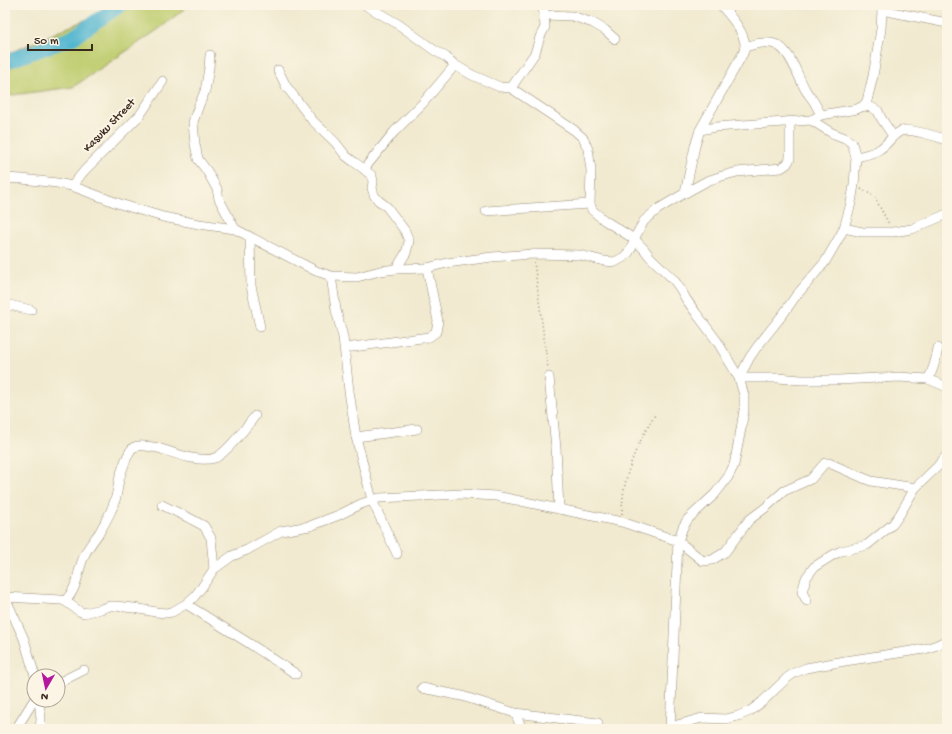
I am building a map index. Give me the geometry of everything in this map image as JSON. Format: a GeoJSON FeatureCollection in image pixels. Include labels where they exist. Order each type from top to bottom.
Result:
{"type":"FeatureCollection","features":[{"type":"Feature","properties":{"kind":"street"},"geometry":{"type":"LineString","coordinates":[[365,5],[398,24],[446,57],[455,65],[472,75],[500,87],[511,88],[574,130],[583,138],[588,149],[591,170],[590,204],[592,210],[595,214],[634,239],[653,261],[674,280],[717,341],[739,378],[744,395],[744,410],[734,465],[728,478],[715,494],[688,519],[683,526],[678,541],[670,728],[702,718],[726,719],[750,711],[762,702],[787,678],[806,668],[925,649],[947,640]]}},
{"type":"Feature","properties":{"kind":"street"},"geometry":{"type":"LineString","coordinates":[[511,88],[535,53],[540,37],[546,27],[543,5]]}},
{"type":"Feature","properties":{"kind":"street"},"geometry":{"type":"LineString","coordinates":[[685,193],[700,130],[741,57],[745,47],[743,37],[721,5]]}},
{"type":"Feature","properties":{"kind":"street"},"geometry":{"type":"LineString","coordinates":[[700,130],[716,127],[811,120],[821,115],[856,110],[868,101],[881,29],[880,7],[947,23]]}},
{"type":"Feature","properties":{"kind":"street"},"geometry":{"type":"LineString","coordinates":[[545,15],[572,16],[605,30],[615,39]]}},
{"type":"Feature","properties":{"kind":"street"},"geometry":{"type":"LineString","coordinates":[[745,47],[760,43],[770,43],[777,44],[783,49],[821,115]]}},
{"type":"Feature","properties":{"kind":"street"},"geometry":{"type":"LineString","coordinates":[[210,55],[205,91],[193,122],[195,144],[198,159],[217,189],[219,199],[235,229]]}},
{"type":"Feature","properties":{"kind":"street"},"geometry":{"type":"LineString","coordinates":[[364,169],[394,132],[455,65]]}},
{"type":"Feature","properties":{"kind":"street"},"geometry":{"type":"LineString","coordinates":[[278,70],[286,86],[312,120],[335,142],[346,156],[372,176],[372,188],[374,195],[387,208],[405,231],[409,241],[406,253],[396,269]]}},
{"type":"Feature","properties":{"kind":"street","name":"Kasuku Street"},"geometry":{"type":"LineString","coordinates":[[72,186],[84,171],[140,115],[164,81]]}},
{"type":"Feature","properties":{"kind":"street"},"geometry":{"type":"LineString","coordinates":[[863,106],[871,107],[878,111],[893,136]]}},
{"type":"Feature","properties":{"kind":"street"},"geometry":{"type":"LineString","coordinates":[[739,378],[757,347],[824,262],[844,228],[854,186],[856,157],[852,143],[811,120]]}},
{"type":"Feature","properties":{"kind":"street"},"geometry":{"type":"LineString","coordinates":[[5,178],[57,182],[163,217],[235,229],[316,271],[331,276],[357,277],[380,271],[427,268],[447,263],[492,257],[533,254],[580,255],[604,262],[615,262],[629,252],[644,221],[658,209],[707,180],[737,172],[781,168],[787,164],[790,160],[790,122]]}},
{"type":"Feature","properties":{"kind":"street"},"geometry":{"type":"LineString","coordinates":[[856,157],[874,153],[881,149],[893,136],[902,130],[947,140]]}},
{"type":"Feature","properties":{"kind":"street"},"geometry":{"type":"LineString","coordinates":[[486,211],[590,204]]}},
{"type":"Feature","properties":{"kind":"street"},"geometry":{"type":"LineString","coordinates":[[844,228],[862,232],[893,232],[912,229],[947,214]]}},
{"type":"Feature","properties":{"kind":"street"},"geometry":{"type":"LineString","coordinates":[[250,237],[251,286],[260,327]]}},
{"type":"Feature","properties":{"kind":"street"},"geometry":{"type":"LineString","coordinates":[[345,348],[429,337],[436,332],[438,321],[427,268]]}},
{"type":"Feature","properties":{"kind":"street"},"geometry":{"type":"LineString","coordinates":[[331,276],[336,310],[345,348],[349,391],[356,437],[372,500],[397,554]]}},
{"type":"Feature","properties":{"kind":"street"},"geometry":{"type":"LineString","coordinates":[[5,304],[31,310]]}},
{"type":"Feature","properties":{"kind":"street"},"geometry":{"type":"LineString","coordinates":[[928,378],[932,373],[938,348]]}},
{"type":"Feature","properties":{"kind":"street"},"geometry":{"type":"LineString","coordinates":[[549,377],[556,448],[559,509]]}},
{"type":"Feature","properties":{"kind":"street"},"geometry":{"type":"LineString","coordinates":[[739,378],[778,378],[801,380],[899,377],[928,378],[947,387]]}},
{"type":"Feature","properties":{"kind":"street"},"geometry":{"type":"LineString","coordinates":[[65,601],[75,588],[85,554],[99,533],[110,512],[130,450],[134,447],[150,446],[192,458],[216,458],[227,449],[255,416]]}},
{"type":"Feature","properties":{"kind":"street"},"geometry":{"type":"LineString","coordinates":[[356,437],[417,429]]}},
{"type":"Feature","properties":{"kind":"street"},"geometry":{"type":"LineString","coordinates":[[807,601],[802,592],[806,578],[814,567],[841,551],[867,545],[872,542],[893,524],[915,488],[947,455]]}},
{"type":"Feature","properties":{"kind":"street"},"geometry":{"type":"LineString","coordinates":[[33,668],[24,639],[5,597],[40,598],[65,601],[84,613],[110,606],[166,613],[172,612],[186,604],[198,592],[214,569],[232,556],[247,550],[281,531],[310,526],[379,498],[461,494],[496,496],[622,522],[678,541],[703,561],[712,560],[725,552],[749,520],[784,492],[811,479],[825,463],[829,463],[872,481],[915,488]]}},
{"type":"Feature","properties":{"kind":"street"},"geometry":{"type":"LineString","coordinates":[[162,506],[204,526],[211,538],[214,569]]}},
{"type":"Feature","properties":{"kind":"street"},"geometry":{"type":"LineString","coordinates":[[186,604],[296,674]]}},
{"type":"Feature","properties":{"kind":"street"},"geometry":{"type":"LineString","coordinates":[[66,679],[84,670]]}},
{"type":"Feature","properties":{"kind":"street"},"geometry":{"type":"LineString","coordinates":[[422,688],[462,696],[515,714],[598,722]]}},
{"type":"Feature","properties":{"kind":"street"},"geometry":{"type":"LineString","coordinates":[[16,729],[29,708]]}},
{"type":"Feature","properties":{"kind":"street"},"geometry":{"type":"LineString","coordinates":[[40,708],[40,729]]}},
{"type":"Feature","properties":{"kind":"street"},"geometry":{"type":"LineString","coordinates":[[515,714],[522,729]]}},
{"type":"Feature","properties":{"kind":"path"},"geometry":{"type":"LineString","coordinates":[[854,186],[874,196],[893,232]]}},
{"type":"Feature","properties":{"kind":"path"},"geometry":{"type":"LineString","coordinates":[[533,254],[549,377]]}},
{"type":"Feature","properties":{"kind":"path"},"geometry":{"type":"LineString","coordinates":[[622,522],[622,500],[627,472],[642,436],[655,414]]}},
{"type":"Feature","properties":{"kind":"green space"},"geometry":{"type":"Polygon","coordinates":[[[119,5],[189,5],[159,29],[73,87],[5,96],[5,55],[119,5]]]}},
{"type":"Feature","properties":{"kind":"waterway"},"geometry":{"type":"LineString","coordinates":[[5,62],[72,38],[120,5]]}}]}
